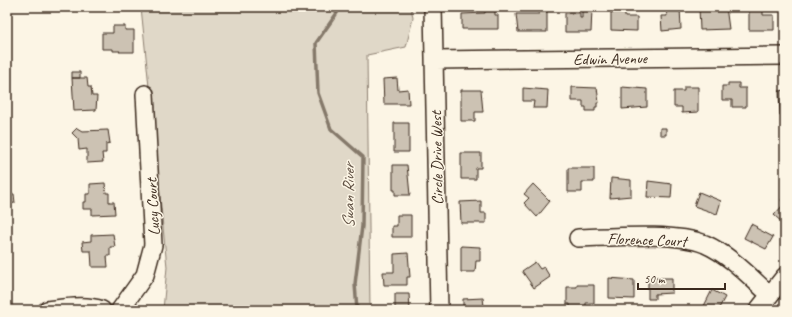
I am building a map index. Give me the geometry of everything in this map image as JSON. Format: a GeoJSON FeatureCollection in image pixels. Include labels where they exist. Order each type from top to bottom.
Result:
{"type":"FeatureCollection","features":[{"type":"Feature","properties":{"kind":"street","name":"Circle Drive West"},"geometry":{"type":"LineString","coordinates":[[433,7],[439,310]]}},
{"type":"Feature","properties":{"kind":"street","name":"Edwin Avenue"},"geometry":{"type":"LineString","coordinates":[[435,60],[785,56]]}},
{"type":"Feature","properties":{"kind":"street","name":"Lucy Court"},"geometry":{"type":"LineString","coordinates":[[120,310],[146,275],[153,245],[145,94]]}},
{"type":"Feature","properties":{"kind":"street","name":"Florence Court"},"geometry":{"type":"LineString","coordinates":[[578,238],[686,238],[706,245],[728,257],[770,295]]}},
{"type":"Feature","properties":{"kind":"street"},"geometry":{"type":"LineString","coordinates":[[758,310],[785,276]]}},
{"type":"Feature","properties":{"kind":"street"},"geometry":{"type":"LineString","coordinates":[[47,310],[74,308],[95,308],[102,310]]}},
{"type":"Feature","properties":{"kind":"shaded area"},"geometry":{"type":"Polygon","coordinates":[[[141,7],[411,7],[413,18],[406,47],[367,55],[370,310],[163,310],[167,267],[141,7]]]}},
{"type":"Feature","properties":{"kind":"building"},"geometry":{"type":"Polygon","coordinates":[[[485,7],[495,7],[495,15],[498,15],[498,29],[462,29],[462,14],[485,13],[485,7]]]}},
{"type":"Feature","properties":{"kind":"building"},"geometry":{"type":"Polygon","coordinates":[[[666,7],[680,7],[681,29],[662,31],[661,16],[667,16],[666,7]]]}},
{"type":"Feature","properties":{"kind":"building"},"geometry":{"type":"Polygon","coordinates":[[[699,7],[726,7],[729,29],[700,30],[699,7]]]}},
{"type":"Feature","properties":{"kind":"building"},"geometry":{"type":"Polygon","coordinates":[[[582,9],[592,9],[591,32],[565,32],[565,13],[580,13],[580,18],[582,18],[582,9]]]}},
{"type":"Feature","properties":{"kind":"building"},"geometry":{"type":"Polygon","coordinates":[[[539,10],[547,10],[547,32],[518,32],[516,14],[539,14],[539,10]]]}},
{"type":"Feature","properties":{"kind":"building"},"geometry":{"type":"Polygon","coordinates":[[[749,10],[763,10],[763,15],[774,15],[774,30],[749,30],[749,10]]]}},
{"type":"Feature","properties":{"kind":"building"},"geometry":{"type":"Polygon","coordinates":[[[611,12],[625,12],[625,17],[637,17],[637,31],[611,30],[611,12]]]}},
{"type":"Feature","properties":{"kind":"building"},"geometry":{"type":"Polygon","coordinates":[[[113,26],[125,26],[125,30],[134,30],[134,52],[119,52],[120,51],[113,51],[113,49],[102,49],[102,33],[113,33],[113,26]]]}},
{"type":"Feature","properties":{"kind":"building"},"geometry":{"type":"Polygon","coordinates":[[[72,72],[80,72],[80,78],[72,78],[72,72]]]}},
{"type":"Feature","properties":{"kind":"building"},"geometry":{"type":"Polygon","coordinates":[[[72,78],[87,78],[88,87],[91,87],[92,96],[97,96],[96,110],[74,111],[72,78]]]}},
{"type":"Feature","properties":{"kind":"building"},"geometry":{"type":"Polygon","coordinates":[[[397,78],[398,90],[408,89],[409,104],[384,104],[383,79],[397,78]]]}},
{"type":"Feature","properties":{"kind":"building"},"geometry":{"type":"Polygon","coordinates":[[[728,83],[739,83],[739,88],[746,88],[746,107],[732,107],[732,100],[722,100],[722,86],[728,86],[728,83]]]}},
{"type":"Feature","properties":{"kind":"building"},"geometry":{"type":"Polygon","coordinates":[[[572,87],[597,88],[599,103],[597,103],[597,107],[595,107],[595,111],[586,111],[586,107],[583,107],[583,101],[572,101],[572,87]]]}},
{"type":"Feature","properties":{"kind":"building"},"geometry":{"type":"Polygon","coordinates":[[[622,87],[647,89],[647,107],[622,109],[622,87]]]}},
{"type":"Feature","properties":{"kind":"building"},"geometry":{"type":"Polygon","coordinates":[[[684,87],[698,87],[698,112],[682,113],[682,107],[674,107],[674,91],[684,91],[684,87]]]}},
{"type":"Feature","properties":{"kind":"building"},"geometry":{"type":"Polygon","coordinates":[[[523,88],[548,90],[547,108],[533,108],[534,101],[523,101],[523,88]]]}},
{"type":"Feature","properties":{"kind":"building"},"geometry":{"type":"Polygon","coordinates":[[[461,90],[481,90],[483,112],[475,112],[475,121],[461,121],[461,90]]]}},
{"type":"Feature","properties":{"kind":"building"},"geometry":{"type":"Polygon","coordinates":[[[785,90],[785,115],[780,115],[779,91],[785,90]]]}},
{"type":"Feature","properties":{"kind":"building"},"geometry":{"type":"Polygon","coordinates":[[[394,123],[409,123],[409,152],[394,152],[394,123]]]}},
{"type":"Feature","properties":{"kind":"building"},"geometry":{"type":"Polygon","coordinates":[[[77,128],[82,131],[108,130],[110,143],[106,144],[106,153],[102,153],[103,162],[87,163],[87,149],[79,150],[78,139],[72,133],[77,128]]]}},
{"type":"Feature","properties":{"kind":"building"},"geometry":{"type":"Polygon","coordinates":[[[660,128],[666,128],[666,135],[660,135],[660,128]]]}},
{"type":"Feature","properties":{"kind":"building"},"geometry":{"type":"Polygon","coordinates":[[[461,153],[481,153],[481,168],[476,168],[476,179],[461,179],[461,153]]]}},
{"type":"Feature","properties":{"kind":"building"},"geometry":{"type":"Polygon","coordinates":[[[393,165],[407,165],[410,195],[395,195],[395,190],[393,190],[393,165]]]}},
{"type":"Feature","properties":{"kind":"building"},"geometry":{"type":"Polygon","coordinates":[[[568,168],[594,168],[594,182],[582,182],[582,192],[568,192],[568,168]]]}},
{"type":"Feature","properties":{"kind":"building"},"geometry":{"type":"Polygon","coordinates":[[[611,178],[631,180],[631,196],[610,198],[611,178]]]}},
{"type":"Feature","properties":{"kind":"building"},"geometry":{"type":"Polygon","coordinates":[[[648,181],[672,184],[671,198],[647,197],[648,181]]]}},
{"type":"Feature","properties":{"kind":"building"},"geometry":{"type":"Polygon","coordinates":[[[105,183],[106,193],[109,193],[109,202],[114,202],[115,214],[92,215],[92,209],[83,209],[83,202],[86,202],[86,194],[90,194],[90,184],[105,183]]]}},
{"type":"Feature","properties":{"kind":"building"},"geometry":{"type":"Polygon","coordinates":[[[533,184],[550,201],[537,217],[524,203],[529,198],[524,194],[533,184]]]}},
{"type":"Feature","properties":{"kind":"building"},"geometry":{"type":"Polygon","coordinates":[[[699,192],[721,201],[717,214],[694,206],[699,192]]]}},
{"type":"Feature","properties":{"kind":"building"},"geometry":{"type":"Polygon","coordinates":[[[7,194],[14,194],[15,203],[7,204],[7,194]]]}},
{"type":"Feature","properties":{"kind":"building"},"geometry":{"type":"Polygon","coordinates":[[[785,196],[785,203],[781,200],[785,196]]]}},
{"type":"Feature","properties":{"kind":"building"},"geometry":{"type":"Polygon","coordinates":[[[481,201],[481,213],[486,213],[486,223],[461,223],[460,202],[481,201]]]}},
{"type":"Feature","properties":{"kind":"building"},"geometry":{"type":"Polygon","coordinates":[[[785,203],[785,225],[774,215],[785,203]]]}},
{"type":"Feature","properties":{"kind":"building"},"geometry":{"type":"Polygon","coordinates":[[[397,215],[411,215],[411,237],[392,237],[392,226],[397,226],[397,215]]]}},
{"type":"Feature","properties":{"kind":"building"},"geometry":{"type":"Polygon","coordinates":[[[751,224],[773,237],[766,249],[744,238],[751,224]]]}},
{"type":"Feature","properties":{"kind":"building"},"geometry":{"type":"Polygon","coordinates":[[[113,234],[115,247],[110,247],[110,256],[107,256],[108,267],[92,267],[91,251],[83,251],[82,242],[91,241],[91,235],[113,234]]]}},
{"type":"Feature","properties":{"kind":"building"},"geometry":{"type":"Polygon","coordinates":[[[461,246],[480,247],[480,261],[476,261],[475,272],[461,272],[461,246]]]}},
{"type":"Feature","properties":{"kind":"building"},"geometry":{"type":"Polygon","coordinates":[[[408,253],[410,277],[407,277],[407,285],[384,285],[383,272],[394,272],[394,254],[408,253]]]}},
{"type":"Feature","properties":{"kind":"building"},"geometry":{"type":"Polygon","coordinates":[[[535,262],[540,269],[544,267],[550,277],[534,288],[522,271],[535,262]]]}},
{"type":"Feature","properties":{"kind":"building"},"geometry":{"type":"Polygon","coordinates":[[[609,278],[634,280],[634,299],[609,298],[609,278]]]}},
{"type":"Feature","properties":{"kind":"building"},"geometry":{"type":"Polygon","coordinates":[[[648,278],[672,278],[672,293],[655,294],[655,299],[648,299],[648,278]]]}},
{"type":"Feature","properties":{"kind":"building"},"geometry":{"type":"Polygon","coordinates":[[[577,285],[594,285],[594,303],[586,303],[586,308],[570,308],[570,304],[567,304],[567,287],[577,287],[577,285]]]}},
{"type":"Feature","properties":{"kind":"building"},"geometry":{"type":"Polygon","coordinates":[[[712,290],[725,297],[718,310],[702,310],[712,290]]]}},
{"type":"Feature","properties":{"kind":"building"},"geometry":{"type":"Polygon","coordinates":[[[395,294],[409,294],[410,310],[395,310],[395,294]]]}},
{"type":"Feature","properties":{"kind":"building"},"geometry":{"type":"Polygon","coordinates":[[[483,298],[484,306],[482,306],[482,310],[463,309],[463,299],[483,298]]]}},
{"type":"Feature","properties":{"kind":"waterway","name":"Swan River"},"geometry":{"type":"LineString","coordinates":[[338,7],[337,13],[316,43],[318,93],[331,129],[363,157],[362,226],[355,284],[357,310]]}}]}
